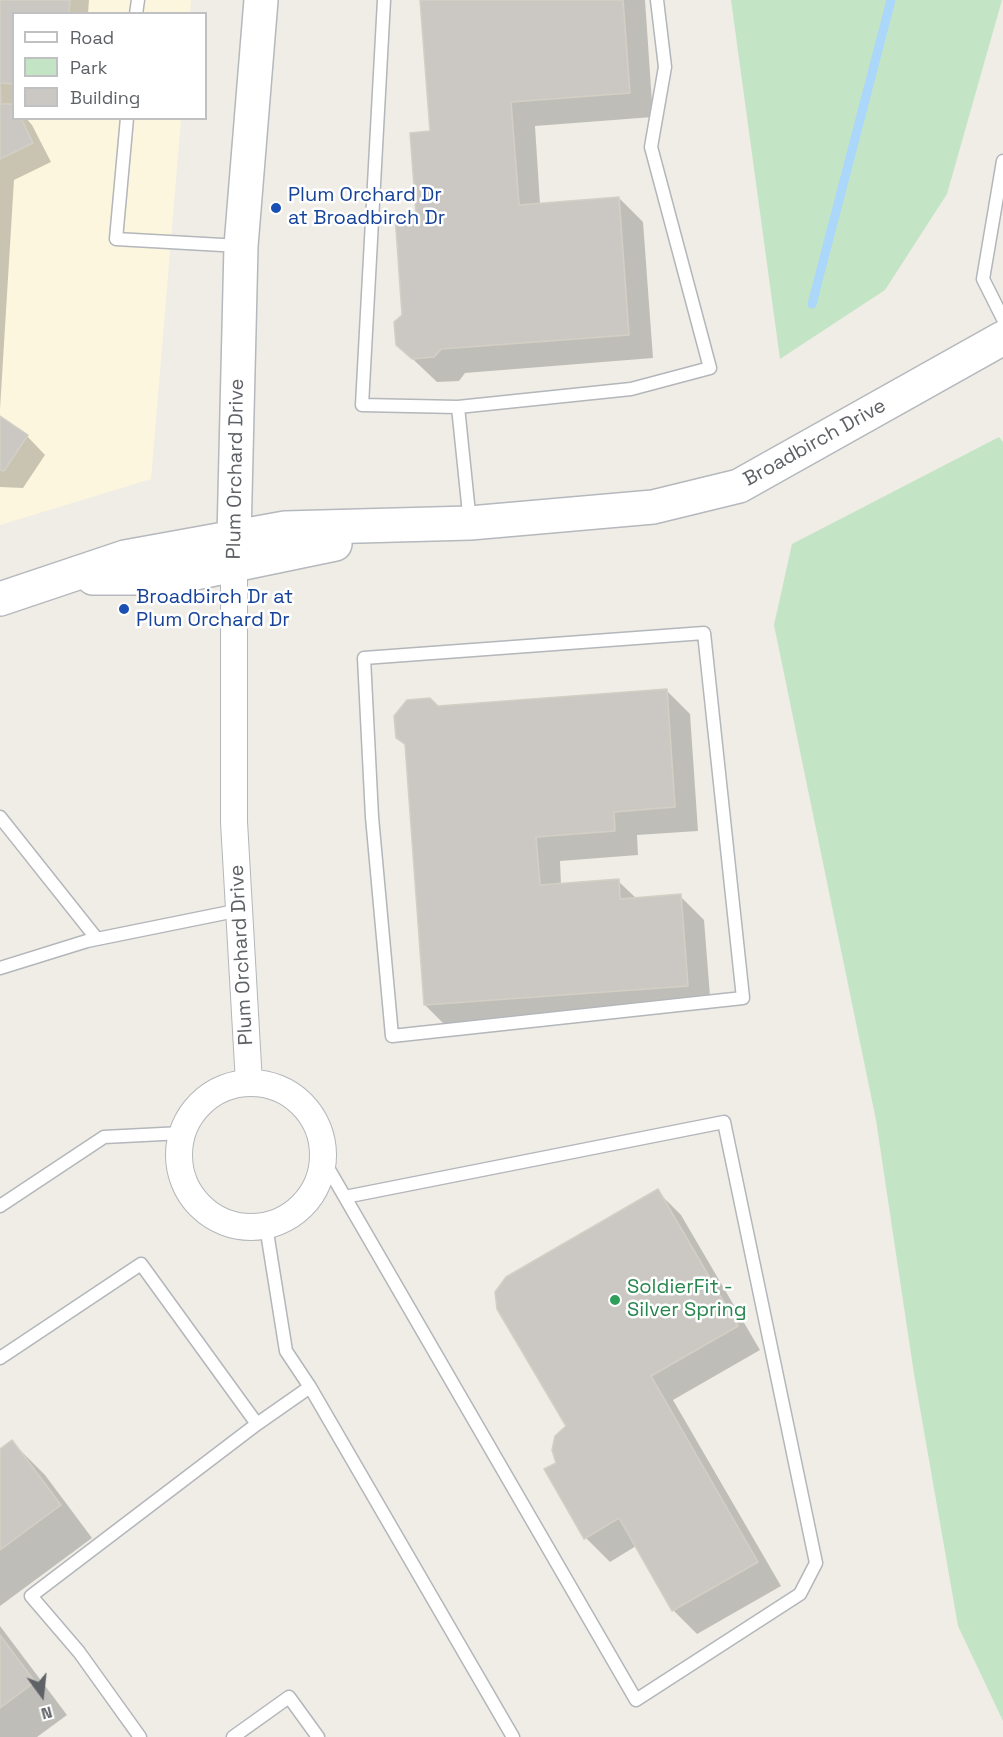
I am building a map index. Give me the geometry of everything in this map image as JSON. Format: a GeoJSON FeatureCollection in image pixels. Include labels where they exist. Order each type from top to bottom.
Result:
{"type":"FeatureCollection","features":[{"type":"Feature","properties":{"kind":"street","name":"Plum Orchard Drive"},"geometry":{"type":"LineString","coordinates":[[249,1083],[234,822],[234,550],[241,246],[261,0]]}},
{"type":"Feature","properties":{"kind":"street","name":"Broadbirch Drive"},"geometry":{"type":"LineString","coordinates":[[0,599],[62,578],[171,578],[285,528],[470,523],[652,507],[739,486],[1001,338]]}},
{"type":"Feature","properties":{"kind":"street"},"geometry":{"type":"LineString","coordinates":[[249,1083],[273,1086],[295,1097],[312,1115],[322,1137],[324,1161],[318,1184],[306,1204],[288,1218],[266,1227],[236,1227],[208,1214],[188,1192],[178,1163],[182,1133],[197,1107],[220,1089],[249,1083]]}},
{"type":"Feature","properties":{"kind":"lane"},"geometry":{"type":"LineString","coordinates":[[384,0],[362,405],[458,407],[631,389],[710,368],[651,147],[665,67],[657,0]]}},
{"type":"Feature","properties":{"kind":"lane"},"geometry":{"type":"LineString","coordinates":[[127,120],[116,239],[241,246]]}},
{"type":"Feature","properties":{"kind":"lane"},"geometry":{"type":"LineString","coordinates":[[1001,338],[983,279],[999,207],[1003,161]]}},
{"type":"Feature","properties":{"kind":"lane"},"geometry":{"type":"LineString","coordinates":[[458,407],[470,523]]}},
{"type":"Feature","properties":{"kind":"lane"},"geometry":{"type":"LineString","coordinates":[[704,633],[742,998],[392,1036],[372,817],[364,658],[704,633]]}},
{"type":"Feature","properties":{"kind":"lane"},"geometry":{"type":"LineString","coordinates":[[0,818],[97,939]]}},
{"type":"Feature","properties":{"kind":"lane"},"geometry":{"type":"LineString","coordinates":[[0,968],[97,939],[240,910]]}},
{"type":"Feature","properties":{"kind":"lane"},"geometry":{"type":"LineString","coordinates":[[324,1161],[636,1700],[800,1594],[816,1563],[724,1122],[345,1197]]}},
{"type":"Feature","properties":{"kind":"lane"},"geometry":{"type":"LineString","coordinates":[[0,1206],[104,1137],[182,1133]]}},
{"type":"Feature","properties":{"kind":"lane"},"geometry":{"type":"LineString","coordinates":[[266,1227],[286,1351],[310,1387],[513,1737]]}},
{"type":"Feature","properties":{"kind":"lane"},"geometry":{"type":"LineString","coordinates":[[0,1358],[141,1264],[257,1424]]}},
{"type":"Feature","properties":{"kind":"lane"},"geometry":{"type":"LineString","coordinates":[[140,1737],[79,1652],[31,1596],[257,1424],[310,1387]]}},
{"type":"Feature","properties":{"kind":"lane"},"geometry":{"type":"LineString","coordinates":[[233,1737],[289,1697],[318,1737]]}},
{"type":"Feature","properties":{"kind":"shaded area"},"geometry":{"type":"Polygon","coordinates":[[[0,0],[191,0],[190,12],[12,12],[12,120],[181,120],[151,479],[0,525],[0,0]]]}},
{"type":"Feature","properties":{"kind":"green space"},"geometry":{"type":"Polygon","coordinates":[[[731,0],[1002,0],[947,194],[885,290],[780,359],[731,0]]]}},
{"type":"Feature","properties":{"kind":"green space"},"geometry":{"type":"Polygon","coordinates":[[[999,437],[1003,442],[1003,1721],[958,1626],[914,1374],[876,1120],[774,625],[792,544],[999,437]]]}},
{"type":"Feature","properties":{"kind":"building"},"geometry":{"type":"Polygon","coordinates":[[[0,0],[70,0],[69,12],[12,12],[12,84],[0,83],[0,0]]]}},
{"type":"Feature","properties":{"kind":"building"},"geometry":{"type":"Polygon","coordinates":[[[420,0],[623,0],[630,93],[511,102],[519,205],[619,197],[629,335],[441,349],[434,357],[412,359],[396,345],[394,322],[402,315],[395,215],[416,213],[410,133],[430,131],[420,0]]]}},
{"type":"Feature","properties":{"kind":"building"},"geometry":{"type":"Polygon","coordinates":[[[0,83],[1,104],[12,104],[12,120],[22,120],[33,143],[0,159],[0,83]]]}},
{"type":"Feature","properties":{"kind":"building"},"geometry":{"type":"Polygon","coordinates":[[[0,416],[28,435],[4,471],[0,470],[0,416]]]}},
{"type":"Feature","properties":{"kind":"building"},"geometry":{"type":"Polygon","coordinates":[[[667,689],[675,807],[614,812],[615,831],[536,837],[540,885],[619,879],[620,899],[681,894],[688,986],[424,1005],[405,744],[396,738],[394,716],[407,700],[430,698],[438,706],[667,689]]]}},
{"type":"Feature","properties":{"kind":"building"},"geometry":{"type":"Polygon","coordinates":[[[658,1189],[738,1326],[651,1376],[758,1562],[672,1611],[619,1518],[584,1539],[544,1469],[556,1463],[552,1450],[555,1436],[566,1426],[497,1309],[495,1292],[506,1277],[658,1189]]]}},
{"type":"Feature","properties":{"kind":"building"},"geometry":{"type":"Polygon","coordinates":[[[12,1440],[61,1505],[0,1550],[0,1449],[12,1440]]]}},
{"type":"Feature","properties":{"kind":"building"},"geometry":{"type":"Polygon","coordinates":[[[0,1635],[35,1682],[0,1708],[0,1635]]]}},
{"type":"Feature","properties":{"kind":"waterway"},"geometry":{"type":"LineString","coordinates":[[812,304],[891,0]]}},
{"type":"Feature","properties":{"kind":"place","name":"Plum Orchard Dr at Broadbirch Dr"},"geometry":{"type":"Point","coordinates":[276,208]}},
{"type":"Feature","properties":{"kind":"place","name":"Broadbirch Dr at Plum Orchard Dr"},"geometry":{"type":"Point","coordinates":[124,609]}},
{"type":"Feature","properties":{"kind":"place","name":"SoldierFit - Silver Spring"},"geometry":{"type":"Point","coordinates":[615,1300]}}]}
